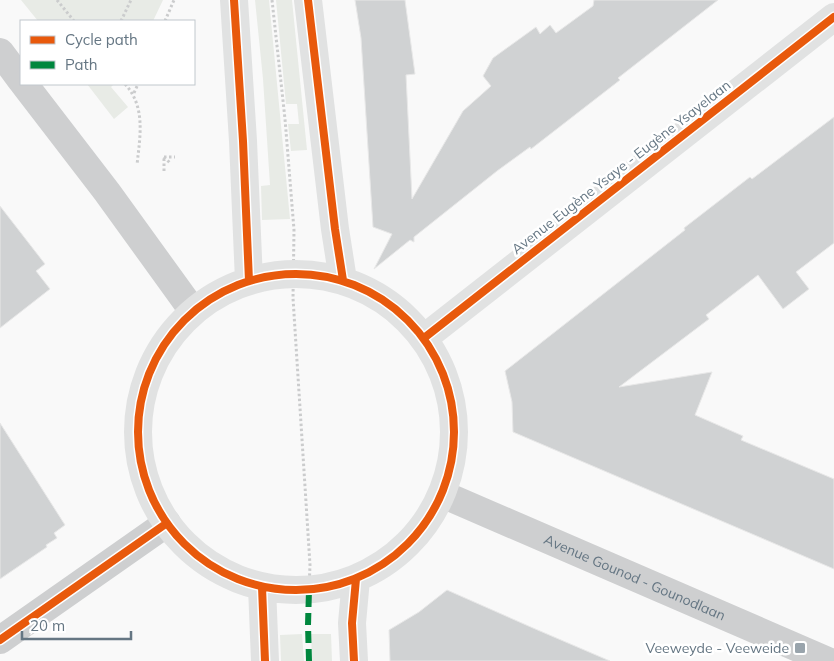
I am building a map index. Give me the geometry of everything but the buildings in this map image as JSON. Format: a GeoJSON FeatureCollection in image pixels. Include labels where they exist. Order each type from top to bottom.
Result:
{"type":"FeatureCollection","features":[{"type":"Feature","properties":{"kind":"main road"},"geometry":{"type":"LineString","coordinates":[[234,0],[244,150],[249,280]]}},
{"type":"Feature","properties":{"kind":"main road"},"geometry":{"type":"LineString","coordinates":[[308,0],[335,229],[343,280]]}},
{"type":"Feature","properties":{"kind":"main road","name":"Avenue Eugène Ysaye - Eugène Ysayelaan"},"geometry":{"type":"LineString","coordinates":[[424,338],[834,17]]}},
{"type":"Feature","properties":{"kind":"main road"},"geometry":{"type":"LineString","coordinates":[[294,273],[319,275],[343,280],[374,294],[401,313],[424,338],[441,366],[451,397],[455,430],[452,462],[442,494],[416,536],[391,559],[356,580],[309,590],[286,591],[262,587],[234,578],[209,564],[186,546],[167,523],[148,489],[139,451],[139,412],[149,374],[162,349],[167,340],[193,311],[217,295],[249,280],[271,275],[294,273]]}},
{"type":"Feature","properties":{"kind":"main road"},"geometry":{"type":"LineString","coordinates":[[354,661],[352,623],[356,580]]}},
{"type":"Feature","properties":{"kind":"main road"},"geometry":{"type":"LineString","coordinates":[[262,587],[265,661]]}},
{"type":"Feature","properties":{"kind":"street"},"geometry":{"type":"LineString","coordinates":[[0,52],[20,79]]}},
{"type":"Feature","properties":{"kind":"street"},"geometry":{"type":"LineString","coordinates":[[25,85],[193,311]]}},
{"type":"Feature","properties":{"kind":"street","name":"Avenue Gounod - Gounodlaan"},"geometry":{"type":"LineString","coordinates":[[442,494],[828,661]]}},
{"type":"Feature","properties":{"kind":"street"},"geometry":{"type":"LineString","coordinates":[[0,640],[167,523]]}},
{"type":"Feature","properties":{"kind":"path"},"geometry":{"type":"LineString","coordinates":[[57,0],[73,20]]}},
{"type":"Feature","properties":{"kind":"path"},"geometry":{"type":"LineString","coordinates":[[121,20],[131,0]]}},
{"type":"Feature","properties":{"kind":"path"},"geometry":{"type":"LineString","coordinates":[[165,20],[174,0]]}},
{"type":"Feature","properties":{"kind":"path"},"geometry":{"type":"LineString","coordinates":[[272,0],[285,118],[294,230],[293,298],[310,565],[309,590]]}},
{"type":"Feature","properties":{"kind":"path"},"geometry":{"type":"LineString","coordinates":[[126,85],[134,93],[141,123],[137,165]]}},
{"type":"Feature","properties":{"kind":"path"},"geometry":{"type":"LineString","coordinates":[[134,93],[138,85]]}},
{"type":"Feature","properties":{"kind":"path"},"geometry":{"type":"LineString","coordinates":[[164,157],[175,157]]}},
{"type":"Feature","properties":{"kind":"path"},"geometry":{"type":"LineString","coordinates":[[164,157],[170,163]]}},
{"type":"Feature","properties":{"kind":"path"},"geometry":{"type":"LineString","coordinates":[[164,157],[164,171]]}},
{"type":"Feature","properties":{"kind":"shaded area"},"geometry":{"type":"Polygon","coordinates":[[[21,0],[163,0],[153,20],[37,20],[21,0]]]}},
{"type":"Feature","properties":{"kind":"shaded area"},"geometry":{"type":"Polygon","coordinates":[[[255,0],[269,0],[290,219],[262,220],[261,186],[270,185],[263,79],[255,0]]]}},
{"type":"Feature","properties":{"kind":"shaded area"},"geometry":{"type":"Polygon","coordinates":[[[276,0],[292,0],[307,150],[291,151],[288,124],[299,124],[297,104],[286,104],[276,0]]]}},
{"type":"Feature","properties":{"kind":"shaded area"},"geometry":{"type":"Polygon","coordinates":[[[88,85],[113,85],[111,87],[128,107],[114,119],[88,85]]]}},
{"type":"Feature","properties":{"kind":"shaded area"},"geometry":{"type":"Polygon","coordinates":[[[302,634],[304,661],[281,661],[280,635],[302,634]]]}},
{"type":"Feature","properties":{"kind":"shaded area"},"geometry":{"type":"Polygon","coordinates":[[[311,634],[331,634],[332,661],[312,661],[311,634]]]}},
{"type":"Feature","properties":{"kind":"marked path"},"geometry":{"type":"LineString","coordinates":[[309,590],[309,661]]}},
{"type":"Feature","properties":{"kind":"cycle path"},"geometry":{"type":"LineString","coordinates":[[234,0],[249,281]]}},
{"type":"Feature","properties":{"kind":"cycle path"},"geometry":{"type":"LineString","coordinates":[[308,0],[335,229],[343,280]]}},
{"type":"Feature","properties":{"kind":"cycle path"},"geometry":{"type":"LineString","coordinates":[[424,338],[834,17]]}},
{"type":"Feature","properties":{"kind":"cycle path"},"geometry":{"type":"LineString","coordinates":[[296,274],[327,277],[356,286],[384,301],[408,320],[427,344],[442,372],[451,401],[454,432],[451,463],[442,492],[427,520],[408,544],[384,563],[356,578],[327,587],[296,590],[265,587],[236,578],[208,563],[184,544],[165,520],[150,492],[141,463],[138,432],[141,401],[150,372],[165,344],[184,320],[208,301],[236,286],[265,277],[296,274]]}},
{"type":"Feature","properties":{"kind":"cycle path"},"geometry":{"type":"LineString","coordinates":[[0,640],[167,523]]}},
{"type":"Feature","properties":{"kind":"cycle path"},"geometry":{"type":"LineString","coordinates":[[354,661],[352,623],[356,579]]}},
{"type":"Feature","properties":{"kind":"cycle path"},"geometry":{"type":"LineString","coordinates":[[262,587],[265,661]]}},
{"type":"Feature","properties":{"kind":"place","name":"Veeweyde - Veeweide"},"geometry":{"type":"Point","coordinates":[800,648]}}]}
